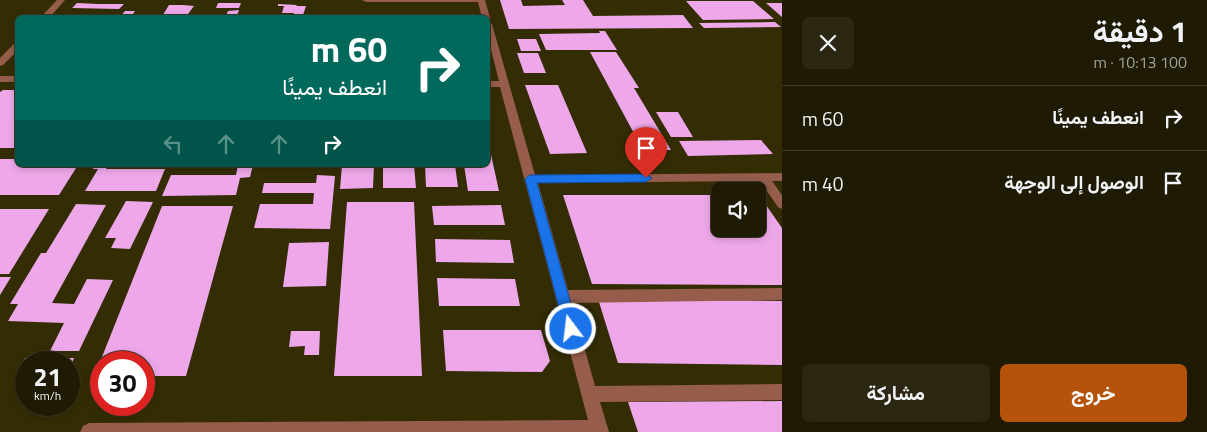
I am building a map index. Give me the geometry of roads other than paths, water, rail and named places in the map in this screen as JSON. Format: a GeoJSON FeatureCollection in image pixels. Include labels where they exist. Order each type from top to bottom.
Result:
{"type":"FeatureCollection","features":[{"type":"Feature","properties":{"kind":"street"},"geometry":{"type":"LineString","coordinates":[[47,15],[61,0]]}},
{"type":"Feature","properties":{"kind":"street"},"geometry":{"type":"LineString","coordinates":[[366,0],[481,0],[485,15]]}},
{"type":"Feature","properties":{"kind":"street"},"geometry":{"type":"LineString","coordinates":[[89,432],[599,430],[490,32]]}},
{"type":"Feature","properties":{"kind":"street"},"geometry":{"type":"LineString","coordinates":[[0,63],[15,48]]}},
{"type":"Feature","properties":{"kind":"street"},"geometry":{"type":"LineString","coordinates":[[0,79],[15,79]]}},
{"type":"Feature","properties":{"kind":"street"},"geometry":{"type":"LineString","coordinates":[[490,84],[504,84]]}},
{"type":"Feature","properties":{"kind":"street"},"geometry":{"type":"LineString","coordinates":[[763,177],[782,204]]}},
{"type":"Feature","properties":{"kind":"street"},"geometry":{"type":"LineString","coordinates":[[530,179],[782,177]]}},
{"type":"Feature","properties":{"kind":"street"},"geometry":{"type":"LineString","coordinates":[[562,297],[782,294]]}},
{"type":"Feature","properties":{"kind":"street"},"geometry":{"type":"LineString","coordinates":[[589,394],[782,392]]}}]}
